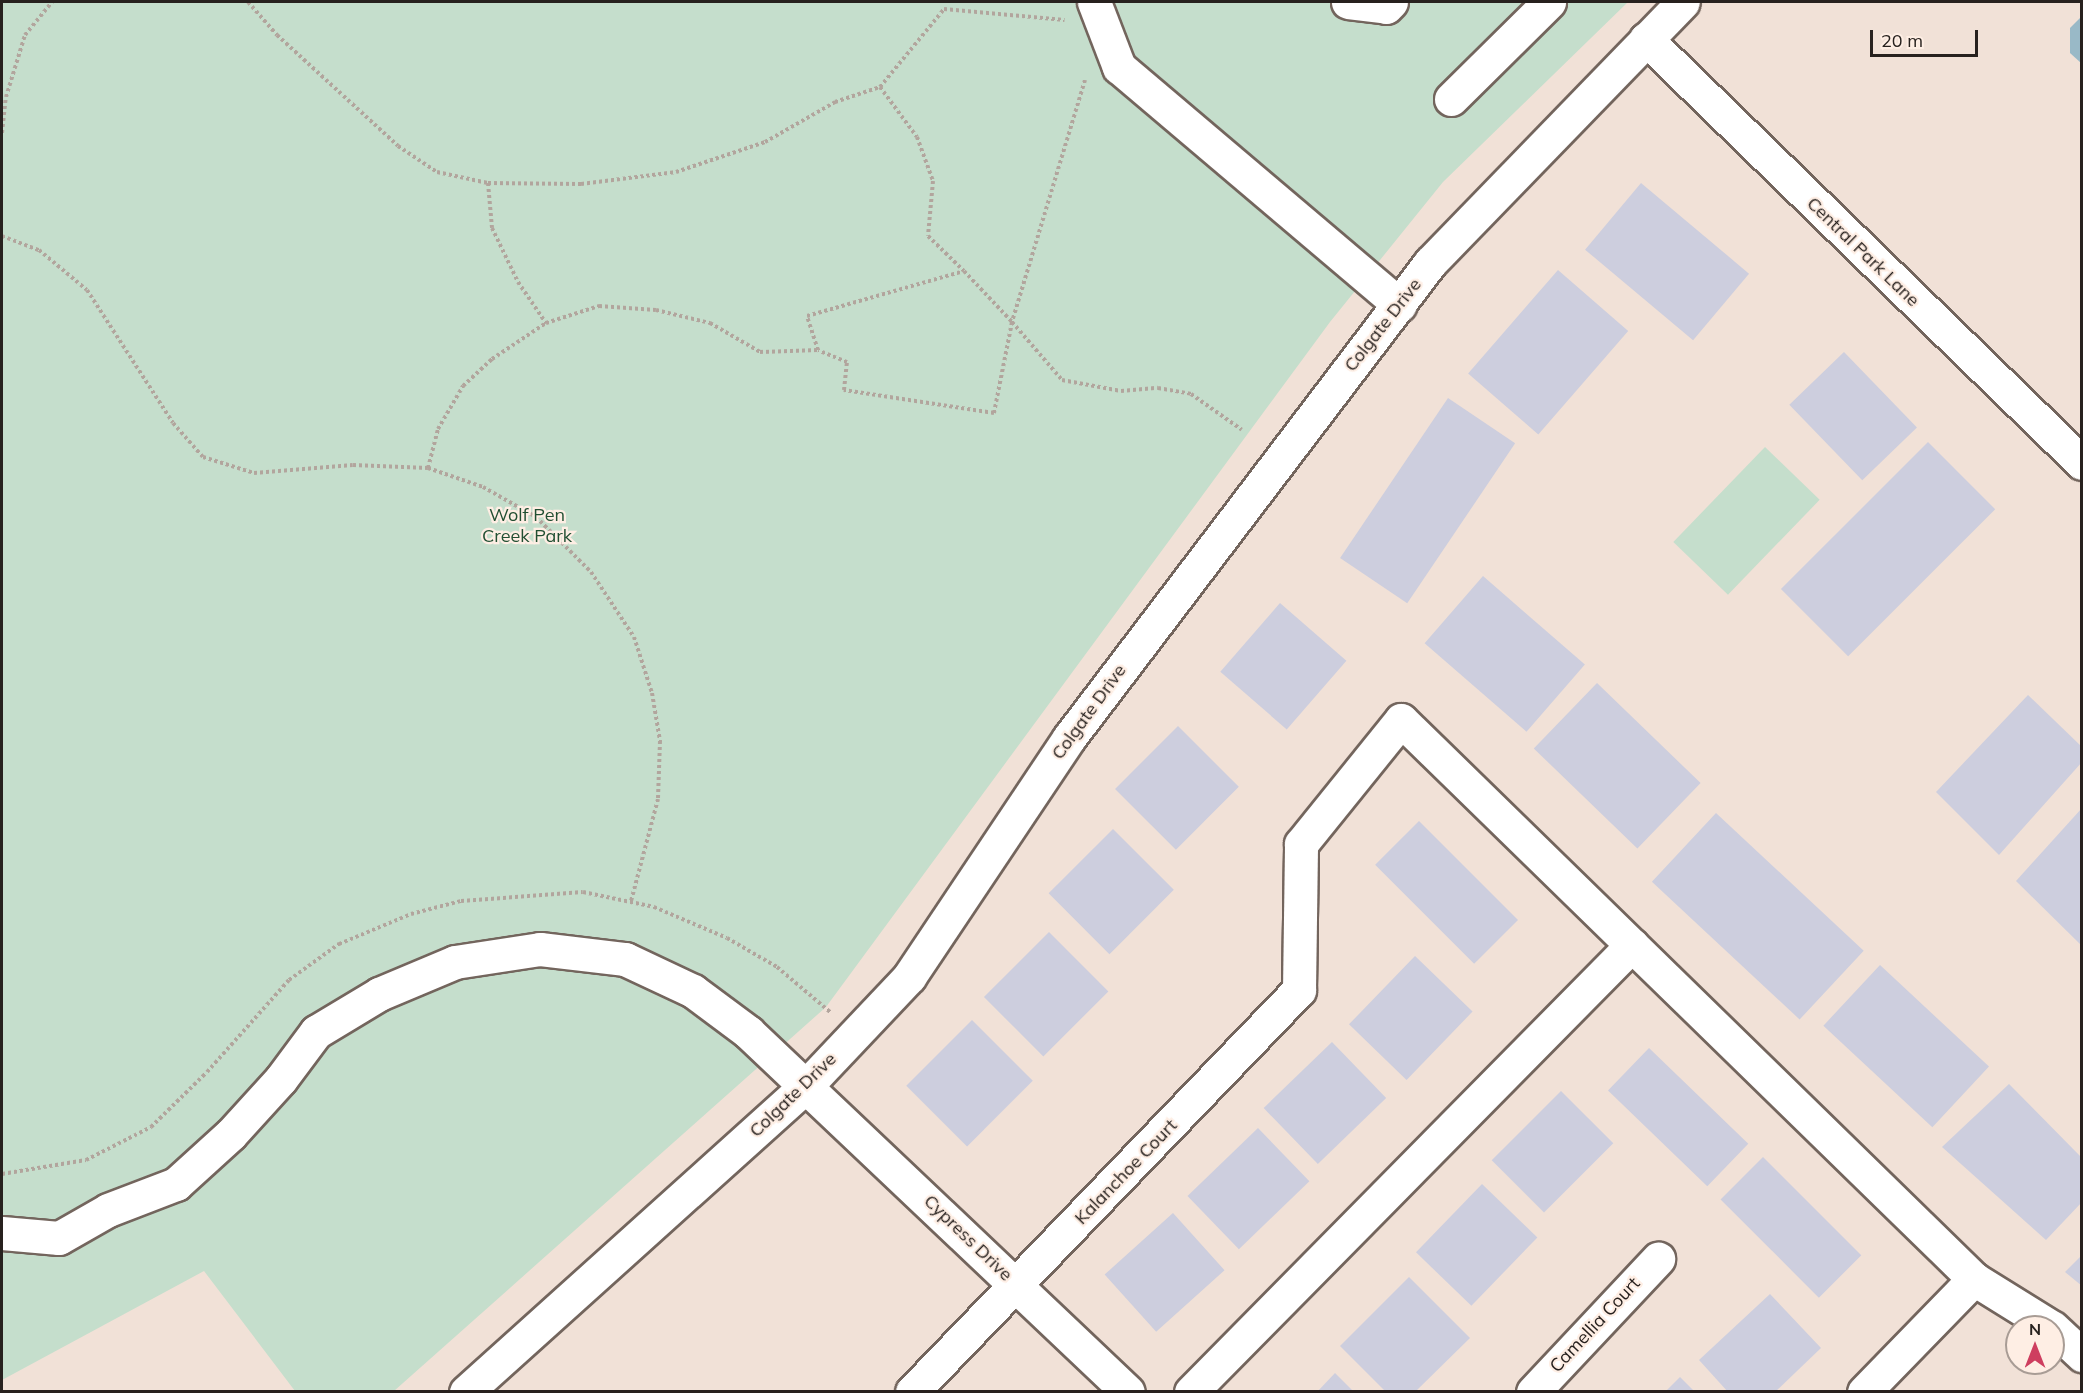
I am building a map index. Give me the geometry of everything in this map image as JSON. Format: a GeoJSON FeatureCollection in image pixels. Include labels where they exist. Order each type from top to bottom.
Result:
{"type":"FeatureCollection","features":[{"type":"Feature","properties":{"kind":"street"},"geometry":{"type":"LineString","coordinates":[[1348,2],[1386,7],[1391,2]]}},
{"type":"Feature","properties":{"kind":"street"},"geometry":{"type":"LineString","coordinates":[[1451,99],[1549,2]]}},
{"type":"Feature","properties":{"kind":"street"},"geometry":{"type":"LineString","coordinates":[[1098,12],[1119,67],[1400,305]]}},
{"type":"Feature","properties":{"kind":"street","name":"Colgate Drive"},"geometry":{"type":"LineString","coordinates":[[466,1392],[807,1085],[909,977],[1069,738],[1271,468],[1400,305],[1430,263],[1660,16]]}},
{"type":"Feature","properties":{"kind":"street","name":"Central Park Lane"},"geometry":{"type":"LineString","coordinates":[[1660,16],[2082,464]]}},
{"type":"Feature","properties":{"kind":"street","name":"Kalanchoe Court"},"geometry":{"type":"LineString","coordinates":[[912,1392],[1299,990],[1302,935],[1301,844],[1401,720],[1632,945]]}},
{"type":"Feature","properties":{"kind":"street"},"geometry":{"type":"LineString","coordinates":[[1191,1392],[1632,945],[1974,1279],[2031,1315]]}},
{"type":"Feature","properties":{"kind":"street","name":"Cypress Drive"},"geometry":{"type":"LineString","coordinates":[[2,1233],[59,1238],[108,1210],[176,1184],[238,1126],[281,1079],[316,1032],[379,994],[455,962],[540,949],[625,959],[693,991],[748,1032],[807,1085],[1128,1392]]}},
{"type":"Feature","properties":{"kind":"street","name":"Camellia Court"},"geometry":{"type":"LineString","coordinates":[[1533,1392],[1658,1259]]}},
{"type":"Feature","properties":{"kind":"street"},"geometry":{"type":"LineString","coordinates":[[1864,1392],[1974,1279]]}},
{"type":"Feature","properties":{"kind":"street"},"geometry":{"type":"LineString","coordinates":[[2065,1340],[2082,1355]]}},
{"type":"Feature","properties":{"kind":"path"},"geometry":{"type":"LineString","coordinates":[[2,133],[6,97],[25,35],[52,2]]}},
{"type":"Feature","properties":{"kind":"path"},"geometry":{"type":"LineString","coordinates":[[248,2],[276,35],[398,146],[437,172],[488,183],[581,184],[676,172],[765,142],[836,102],[880,87],[944,9],[1098,12],[1012,322],[994,413],[844,390],[848,362],[818,350],[760,352],[710,323],[656,310],[599,306],[546,323],[492,359],[463,386],[438,429],[428,468]]}},
{"type":"Feature","properties":{"kind":"path"},"geometry":{"type":"LineString","coordinates":[[880,87],[917,137],[933,182],[927,236],[1012,322],[1062,381],[1121,391],[1158,388],[1191,394],[1242,430]]}},
{"type":"Feature","properties":{"kind":"path"},"geometry":{"type":"LineString","coordinates":[[488,183],[492,228],[518,282],[546,323]]}},
{"type":"Feature","properties":{"kind":"path"},"geometry":{"type":"LineString","coordinates":[[2,237],[39,250],[87,290],[172,423],[203,457],[254,473],[353,465],[428,468],[483,487],[536,517],[591,572],[634,637],[652,693],[660,741],[658,799],[631,901]]}},
{"type":"Feature","properties":{"kind":"path"},"geometry":{"type":"LineString","coordinates":[[818,350],[807,316],[964,271]]}},
{"type":"Feature","properties":{"kind":"green space","name":"Wolf Pen Creek Park"},"geometry":{"type":"Polygon","coordinates":[[[2,2],[1628,2],[1443,182],[1330,322],[826,1007],[394,1391],[295,1391],[204,1271],[2,1380],[2,2]]]}},
{"type":"Feature","properties":{"kind":"green space"},"geometry":{"type":"Polygon","coordinates":[[[1765,447],[1820,500],[1728,595],[1673,542],[1765,447]]]}},
{"type":"Feature","properties":{"kind":"water"},"geometry":{"type":"Polygon","coordinates":[[[2081,17],[2081,63],[2070,53],[2070,28],[2081,17]]]}},
{"type":"Feature","properties":{"kind":"building"},"geometry":{"type":"Polygon","coordinates":[[[1641,183],[1749,274],[1693,340],[1585,250],[1641,183]]]}},
{"type":"Feature","properties":{"kind":"building"},"geometry":{"type":"Polygon","coordinates":[[[1558,270],[1628,331],[1538,434],[1468,373],[1558,270]]]}},
{"type":"Feature","properties":{"kind":"building"},"geometry":{"type":"Polygon","coordinates":[[[1844,352],[1917,428],[1862,480],[1789,405],[1844,352]]]}},
{"type":"Feature","properties":{"kind":"building"},"geometry":{"type":"Polygon","coordinates":[[[1448,398],[1515,443],[1407,603],[1340,558],[1448,398]]]}},
{"type":"Feature","properties":{"kind":"building"},"geometry":{"type":"Polygon","coordinates":[[[1928,442],[1995,509],[1848,656],[1781,589],[1928,442]]]}},
{"type":"Feature","properties":{"kind":"building"},"geometry":{"type":"Polygon","coordinates":[[[1483,576],[1585,665],[1526,732],[1425,643],[1483,576]]]}},
{"type":"Feature","properties":{"kind":"building"},"geometry":{"type":"Polygon","coordinates":[[[1280,603],[1346,661],[1287,729],[1220,672],[1280,603]]]}},
{"type":"Feature","properties":{"kind":"building"},"geometry":{"type":"Polygon","coordinates":[[[1597,683],[1701,783],[1637,848],[1534,748],[1597,683]]]}},
{"type":"Feature","properties":{"kind":"building"},"geometry":{"type":"Polygon","coordinates":[[[2028,695],[2082,747],[2082,762],[1999,855],[1936,792],[2028,695]]]}},
{"type":"Feature","properties":{"kind":"building"},"geometry":{"type":"Polygon","coordinates":[[[1178,726],[1239,787],[1176,850],[1115,789],[1178,726]]]}},
{"type":"Feature","properties":{"kind":"building"},"geometry":{"type":"Polygon","coordinates":[[[2082,808],[2082,946],[2016,881],[2082,808]]]}},
{"type":"Feature","properties":{"kind":"building"},"geometry":{"type":"Polygon","coordinates":[[[1716,813],[1864,951],[1800,1020],[1652,882],[1716,813]]]}},
{"type":"Feature","properties":{"kind":"building"},"geometry":{"type":"Polygon","coordinates":[[[1419,821],[1518,920],[1474,964],[1375,865],[1419,821]]]}},
{"type":"Feature","properties":{"kind":"building"},"geometry":{"type":"Polygon","coordinates":[[[1113,829],[1174,890],[1109,954],[1049,893],[1113,829]]]}},
{"type":"Feature","properties":{"kind":"building"},"geometry":{"type":"Polygon","coordinates":[[[1049,932],[1108,991],[1043,1056],[984,997],[1049,932]]]}},
{"type":"Feature","properties":{"kind":"building"},"geometry":{"type":"Polygon","coordinates":[[[1415,956],[1473,1012],[1407,1080],[1349,1024],[1415,956]]]}},
{"type":"Feature","properties":{"kind":"building"},"geometry":{"type":"Polygon","coordinates":[[[1880,965],[1989,1067],[1932,1127],[1823,1026],[1880,965]]]}},
{"type":"Feature","properties":{"kind":"building"},"geometry":{"type":"Polygon","coordinates":[[[972,1020],[1033,1081],[967,1147],[906,1086],[972,1020]]]}},
{"type":"Feature","properties":{"kind":"building"},"geometry":{"type":"Polygon","coordinates":[[[1332,1042],[1386,1098],[1318,1164],[1264,1108],[1332,1042]]]}},
{"type":"Feature","properties":{"kind":"building"},"geometry":{"type":"Polygon","coordinates":[[[1649,1048],[1748,1144],[1707,1186],[1608,1090],[1649,1048]]]}},
{"type":"Feature","properties":{"kind":"building"},"geometry":{"type":"Polygon","coordinates":[[[2009,1084],[2082,1158],[2082,1202],[2046,1240],[1942,1147],[2009,1084]]]}},
{"type":"Feature","properties":{"kind":"building"},"geometry":{"type":"Polygon","coordinates":[[[1561,1091],[1613,1143],[1544,1213],[1492,1160],[1561,1091]]]}},
{"type":"Feature","properties":{"kind":"building"},"geometry":{"type":"Polygon","coordinates":[[[1258,1128],[1309,1181],[1239,1249],[1188,1196],[1258,1128]]]}},
{"type":"Feature","properties":{"kind":"building"},"geometry":{"type":"Polygon","coordinates":[[[1763,1157],[1861,1255],[1819,1298],[1721,1199],[1763,1157]]]}},
{"type":"Feature","properties":{"kind":"building"},"geometry":{"type":"Polygon","coordinates":[[[1482,1184],[1537,1237],[1471,1306],[1416,1252],[1482,1184]]]}},
{"type":"Feature","properties":{"kind":"building"},"geometry":{"type":"Polygon","coordinates":[[[1173,1213],[1225,1270],[1156,1332],[1105,1275],[1173,1213]]]}},
{"type":"Feature","properties":{"kind":"building"},"geometry":{"type":"Polygon","coordinates":[[[2082,1255],[2082,1286],[2065,1272],[2082,1255]]]}},
{"type":"Feature","properties":{"kind":"building"},"geometry":{"type":"Polygon","coordinates":[[[1409,1277],[1470,1338],[1415,1392],[1386,1392],[1340,1346],[1409,1277]]]}},
{"type":"Feature","properties":{"kind":"building"},"geometry":{"type":"Polygon","coordinates":[[[1770,1294],[1821,1348],[1775,1392],[1728,1392],[1699,1360],[1770,1294]]]}},
{"type":"Feature","properties":{"kind":"building"},"geometry":{"type":"Polygon","coordinates":[[[1335,1373],[1354,1392],[1317,1392],[1335,1373]]]}},
{"type":"Feature","properties":{"kind":"building"},"geometry":{"type":"Polygon","coordinates":[[[1680,1377],[1695,1392],[1665,1392],[1680,1377]]]}}]}
